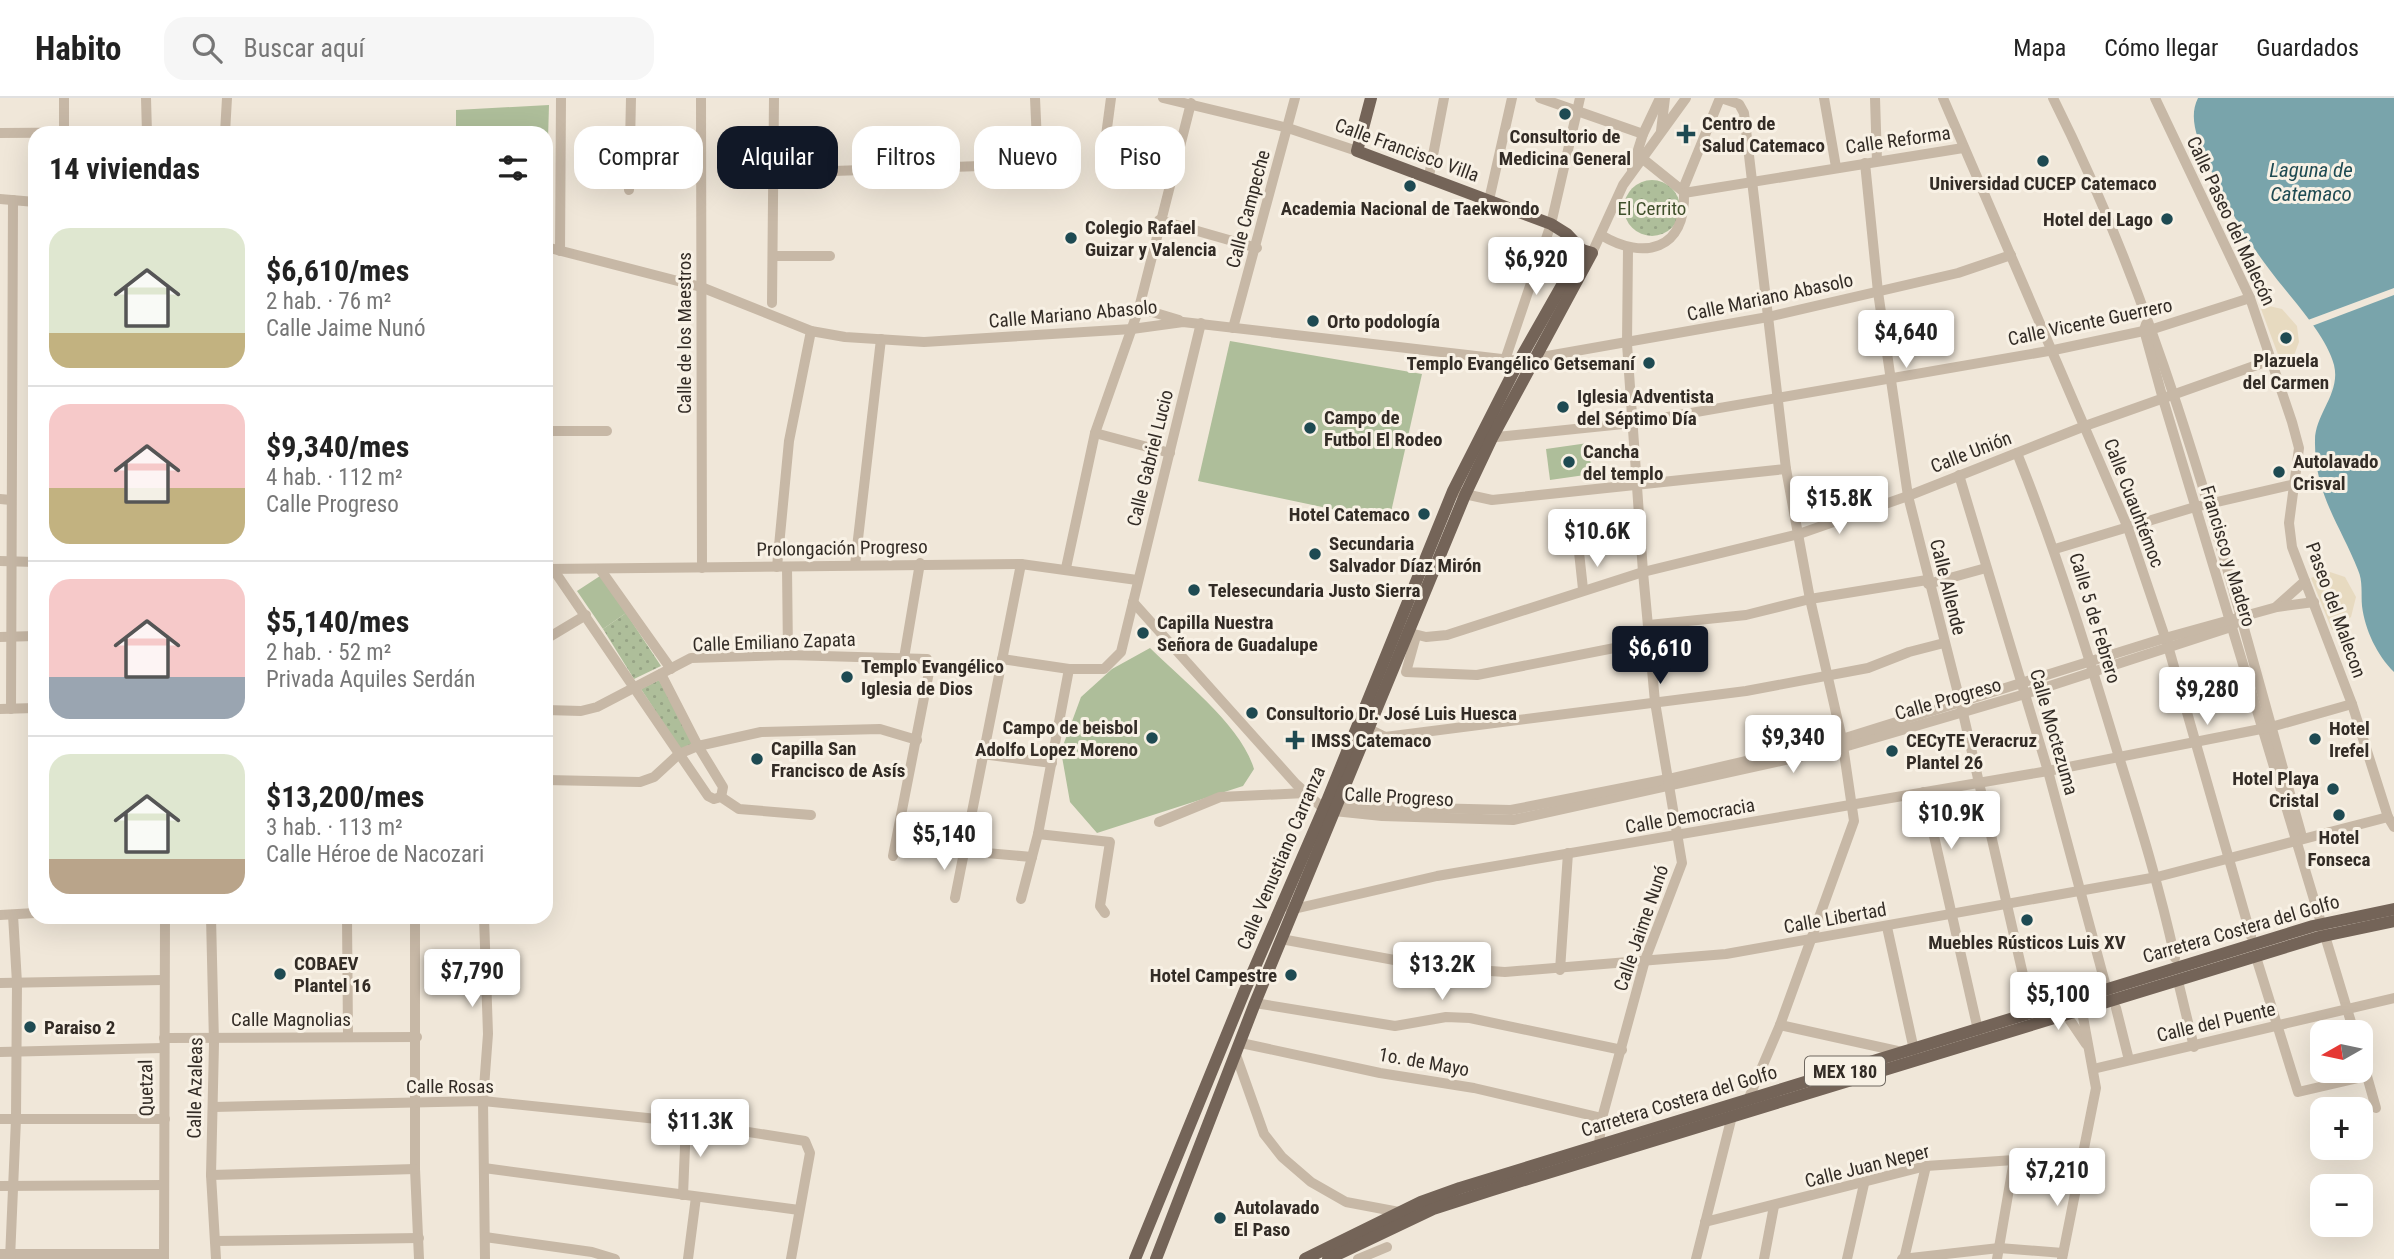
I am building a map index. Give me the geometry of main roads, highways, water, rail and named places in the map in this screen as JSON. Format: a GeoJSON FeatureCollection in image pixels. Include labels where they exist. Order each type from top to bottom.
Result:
{"type":"FeatureCollection","features":[{"type":"Feature","properties":{"kind":"main road","name":"Calle Francisco Villa"},"geometry":{"type":"LineString","coordinates":[[1371,98],[1357,151],[1551,224],[1587,252]]}},
{"type":"Feature","properties":{"kind":"main road","name":"Calle Venustiano Carranza"},"geometry":{"type":"LineString","coordinates":[[1485,438],[1534,360],[1587,252]]}},
{"type":"Feature","properties":{"kind":"main road","name":"Calle Venustiano Carranza"},"geometry":{"type":"LineString","coordinates":[[1135,1259],[1288,906],[1397,628],[1519,361],[1587,252]]}},
{"type":"Feature","properties":{"kind":"main road","name":"Calle Venustiano Carranza"},"geometry":{"type":"LineString","coordinates":[[1327,805],[1369,729],[1413,635],[1459,493]]}},
{"type":"Feature","properties":{"kind":"main road","name":"Calle Venustiano Carranza"},"geometry":{"type":"LineString","coordinates":[[1156,1259],[1281,939],[1288,906]]}},
{"type":"Feature","properties":{"kind":"main road","name":"Carretera Costera del Golfo"},"geometry":{"type":"LineString","coordinates":[[1328,1259],[1433,1209],[1748,1100],[2032,1014],[2111,1000],[2143,985],[2394,909]]}},
{"type":"Feature","properties":{"kind":"main road","name":"Carretera Costera del Golfo"},"geometry":{"type":"LineString","coordinates":[[2143,985],[2178,981],[2256,957],[2323,930],[2394,921]]}},
{"type":"Feature","properties":{"kind":"main road","name":"Carretera Costera del Golfo"},"geometry":{"type":"LineString","coordinates":[[1306,1259],[1420,1202],[1732,1116],[2063,1009]]}},
{"type":"Feature","properties":{"kind":"water","name":"Laguna de Catemaco"},"geometry":{"type":"Polygon","coordinates":[[[2198,98],[2394,98],[2394,672],[2382,658],[2369,633],[2362,606],[2360,574],[2329,508],[2319,477],[2315,440],[2319,421],[2334,385],[2334,365],[2330,353],[2315,328],[2242,230],[2227,202],[2197,136],[2194,113],[2198,98]]]}},
{"type":"Feature","properties":{"kind":"place","name":"Consultorio de Medicina General"},"geometry":{"type":"Point","coordinates":[1565,114]}},
{"type":"Feature","properties":{"kind":"place","name":"Centro de Salud Catemaco"},"geometry":{"type":"Point","coordinates":[1686,134]}},
{"type":"Feature","properties":{"kind":"place","name":"Universidad CUCEP Catemaco"},"geometry":{"type":"Point","coordinates":[2043,161]}},
{"type":"Feature","properties":{"kind":"place","name":"Academia Nacional de Taekwondo"},"geometry":{"type":"Point","coordinates":[1410,186]}},
{"type":"Feature","properties":{"kind":"place","name":"Hotel del Lago"},"geometry":{"type":"Point","coordinates":[2167,219]}},
{"type":"Feature","properties":{"kind":"place","name":"Colegio Rafael Guizar y Valencia"},"geometry":{"type":"Point","coordinates":[1071,238]}},
{"type":"Feature","properties":{"kind":"place","name":"Orto podología"},"geometry":{"type":"Point","coordinates":[1313,321]}},
{"type":"Feature","properties":{"kind":"place","name":"Plazuela del Carmen"},"geometry":{"type":"Point","coordinates":[2286,338]}},
{"type":"Feature","properties":{"kind":"place","name":"Templo Evangélico Getsemaní"},"geometry":{"type":"Point","coordinates":[1649,363]}},
{"type":"Feature","properties":{"kind":"place","name":"Iglesia Adventista del Séptimo Día"},"geometry":{"type":"Point","coordinates":[1563,407]}},
{"type":"Feature","properties":{"kind":"place","name":"Campo de Futbol El Rodeo"},"geometry":{"type":"Point","coordinates":[1310,428]}},
{"type":"Feature","properties":{"kind":"place","name":"Cancha del templo"},"geometry":{"type":"Point","coordinates":[1569,462]}},
{"type":"Feature","properties":{"kind":"place","name":"Autolavado Crisval"},"geometry":{"type":"Point","coordinates":[2279,472]}},
{"type":"Feature","properties":{"kind":"place","name":"Hotel Catemaco"},"geometry":{"type":"Point","coordinates":[1424,514]}},
{"type":"Feature","properties":{"kind":"place","name":"Secundaria Salvador Díaz Mirón"},"geometry":{"type":"Point","coordinates":[1315,554]}},
{"type":"Feature","properties":{"kind":"place","name":"Telesecundaria Justo Sierra"},"geometry":{"type":"Point","coordinates":[1194,590]}},
{"type":"Feature","properties":{"kind":"place","name":"Capilla Nuestra Señora de Guadalupe"},"geometry":{"type":"Point","coordinates":[1143,633]}},
{"type":"Feature","properties":{"kind":"place","name":"Templo Evangélico Iglesia de Dios"},"geometry":{"type":"Point","coordinates":[847,677]}},
{"type":"Feature","properties":{"kind":"place","name":"Consultorio Dr. José Luis Huesca"},"geometry":{"type":"Point","coordinates":[1252,713]}},
{"type":"Feature","properties":{"kind":"place","name":"Campo de beisbol Adolfo Lopez Moreno"},"geometry":{"type":"Point","coordinates":[1152,738]}},
{"type":"Feature","properties":{"kind":"place","name":"Hotel Irefel"},"geometry":{"type":"Point","coordinates":[2315,739]}},
{"type":"Feature","properties":{"kind":"place","name":"IMSS Catemaco"},"geometry":{"type":"Point","coordinates":[1295,740]}},
{"type":"Feature","properties":{"kind":"place","name":"CECyTE Veracruz Plantel 26"},"geometry":{"type":"Point","coordinates":[1892,751]}},
{"type":"Feature","properties":{"kind":"place","name":"Capilla San Francisco de Asís"},"geometry":{"type":"Point","coordinates":[757,759]}},
{"type":"Feature","properties":{"kind":"place","name":"Hotel Playa Cristal"},"geometry":{"type":"Point","coordinates":[2333,789]}},
{"type":"Feature","properties":{"kind":"place","name":"Hotel Fonseca"},"geometry":{"type":"Point","coordinates":[2339,815]}},
{"type":"Feature","properties":{"kind":"place","name":"Muebles Rústicos Luis XV"},"geometry":{"type":"Point","coordinates":[2027,920]}},
{"type":"Feature","properties":{"kind":"place","name":"COBAEV Plantel 16"},"geometry":{"type":"Point","coordinates":[280,974]}},
{"type":"Feature","properties":{"kind":"place","name":"Hotel Campestre"},"geometry":{"type":"Point","coordinates":[1291,975]}},
{"type":"Feature","properties":{"kind":"place","name":"Paraiso 2"},"geometry":{"type":"Point","coordinates":[30,1027]}},
{"type":"Feature","properties":{"kind":"place","name":"Autolavado El Paso"},"geometry":{"type":"Point","coordinates":[1220,1218]}},
{"type":"Feature","properties":{"kind":"park label","name":"El Cerrito"},"geometry":{"type":"Point","coordinates":[1652,208]}}]}
